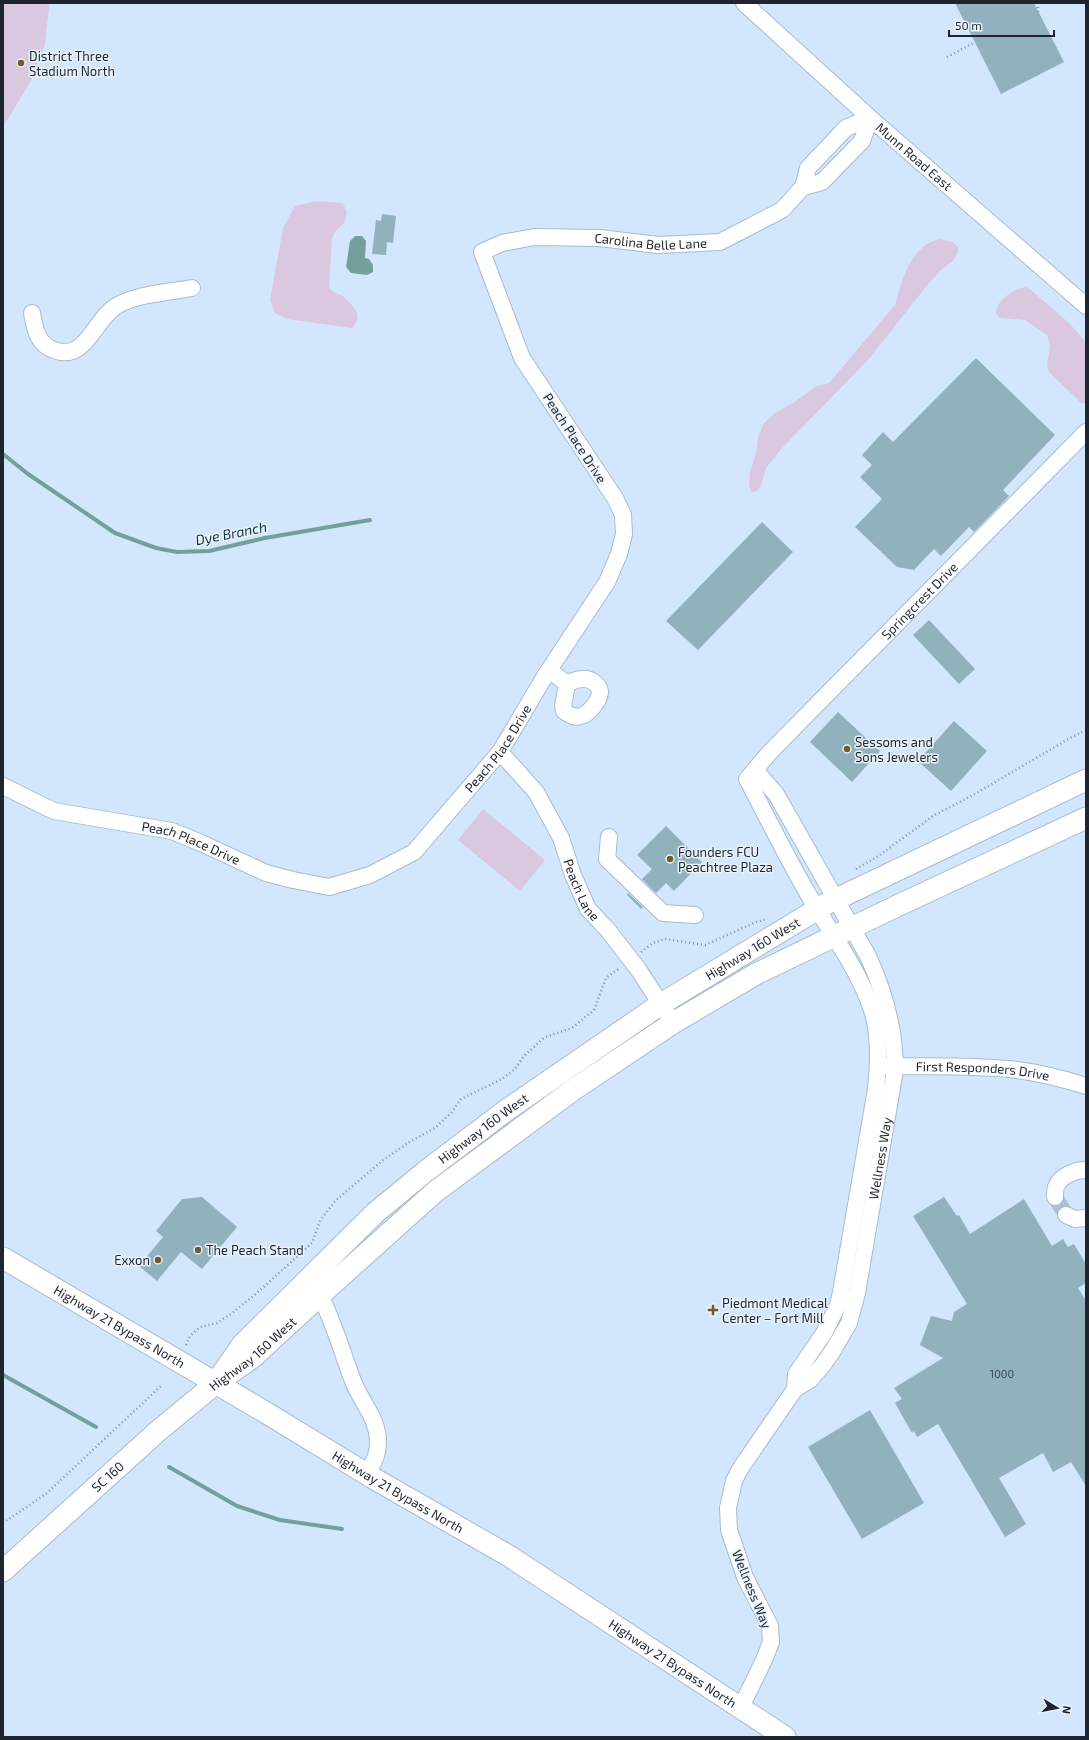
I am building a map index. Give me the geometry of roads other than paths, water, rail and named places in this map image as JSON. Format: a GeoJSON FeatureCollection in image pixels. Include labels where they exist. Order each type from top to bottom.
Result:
{"type":"FeatureCollection","features":[{"type":"Feature","properties":{"kind":"main road","name":"Highway 160 West"},"geometry":{"type":"LineString","coordinates":[[215,1384],[242,1345],[375,1213],[508,1109],[661,1004],[835,919],[1086,780]]}},
{"type":"Feature","properties":{"kind":"main road","name":"Highway 160 West"},"geometry":{"type":"LineString","coordinates":[[215,1384],[253,1357],[436,1191],[573,1090],[673,1023],[756,974],[835,919],[1086,818]]}},
{"type":"Feature","properties":{"kind":"main road","name":"Highway 21 Bypass North"},"geometry":{"type":"LineString","coordinates":[[3,1258],[265,1412],[366,1474],[509,1556],[785,1737]]}},
{"type":"Feature","properties":{"kind":"main road","name":"SC 160"},"geometry":{"type":"LineString","coordinates":[[3,1572],[158,1431],[215,1384]]}},
{"type":"Feature","properties":{"kind":"street","name":"Munn Road East"},"geometry":{"type":"LineString","coordinates":[[744,3],[870,118],[1086,306]]}},
{"type":"Feature","properties":{"kind":"street","name":"Carolina Belle Lane"},"geometry":{"type":"LineString","coordinates":[[482,252],[502,243],[534,237],[600,238],[658,245],[720,242],[782,210],[803,187],[822,182],[862,141],[870,118]]}},
{"type":"Feature","properties":{"kind":"street","name":"Peach Place Drive"},"geometry":{"type":"LineString","coordinates":[[3,786],[54,811],[172,831],[202,843],[266,873],[328,887],[370,875],[414,852],[500,752],[549,670],[606,582],[619,554],[624,534],[622,515],[615,498],[522,358],[482,252]]}},
{"type":"Feature","properties":{"kind":"street"},"geometry":{"type":"LineString","coordinates":[[32,313],[36,334],[41,342],[49,349],[61,353],[73,352],[82,346],[93,330],[117,305],[133,299],[192,288]]}},
{"type":"Feature","properties":{"kind":"street","name":"Springcrest Drive"},"geometry":{"type":"LineString","coordinates":[[751,774],[1086,432]]}},
{"type":"Feature","properties":{"kind":"street"},"geometry":{"type":"LineString","coordinates":[[549,670],[566,684]]}},
{"type":"Feature","properties":{"kind":"street","name":"Peach Lane"},"geometry":{"type":"LineString","coordinates":[[500,752],[536,792],[561,838],[573,875],[588,909],[607,929],[631,960],[673,1023]]}},
{"type":"Feature","properties":{"kind":"street"},"geometry":{"type":"LineString","coordinates":[[751,774],[835,919]]}},
{"type":"Feature","properties":{"kind":"street"},"geometry":{"type":"LineString","coordinates":[[751,774],[776,794],[835,919]]}},
{"type":"Feature","properties":{"kind":"street"},"geometry":{"type":"LineString","coordinates":[[609,837],[607,859],[663,913],[695,915]]}},
{"type":"Feature","properties":{"kind":"street","name":"Wellness Way"},"geometry":{"type":"LineString","coordinates":[[741,1707],[771,1642],[770,1626],[746,1577],[729,1530],[728,1508],[734,1481],[740,1469],[795,1389],[810,1380],[832,1352],[852,1314],[855,1264],[868,1135],[878,1066],[878,1045],[872,1012],[865,991],[852,966],[835,919]]}},
{"type":"Feature","properties":{"kind":"street","name":"Wellness Way"},"geometry":{"type":"LineString","coordinates":[[795,1389],[796,1374],[824,1333],[838,1305],[841,1292],[855,1264],[870,1217],[893,1091],[895,1066],[893,1038],[885,997],[871,963],[835,919]]}},
{"type":"Feature","properties":{"kind":"street","name":"First Responders Drive"},"geometry":{"type":"LineString","coordinates":[[878,1066],[992,1068],[1018,1070],[1066,1080],[1086,1086]]}},
{"type":"Feature","properties":{"kind":"street"},"geometry":{"type":"LineString","coordinates":[[868,1135],[870,1168],[864,1200],[870,1217]]}},
{"type":"Feature","properties":{"kind":"street"},"geometry":{"type":"LineString","coordinates":[[1055,1197],[1056,1187],[1062,1179],[1075,1170],[1086,1170]]}},
{"type":"Feature","properties":{"kind":"street"},"geometry":{"type":"LineString","coordinates":[[1066,1215],[1075,1219],[1086,1218]]}},
{"type":"Feature","properties":{"kind":"street"},"geometry":{"type":"LineString","coordinates":[[832,1352],[829,1342],[842,1314],[843,1304],[841,1292]]}},
{"type":"Feature","properties":{"kind":"street"},"geometry":{"type":"LineString","coordinates":[[320,1295],[332,1318],[354,1383],[375,1424],[378,1440],[376,1458],[366,1474]]}},
{"type":"Feature","properties":{"kind":"waterway","name":"Dye Branch"},"geometry":{"type":"LineString","coordinates":[[3,454],[28,474],[115,533],[156,548],[177,552],[209,551],[265,538],[370,520]]}},
{"type":"Feature","properties":{"kind":"waterway"},"geometry":{"type":"LineString","coordinates":[[3,1375],[96,1427]]}},
{"type":"Feature","properties":{"kind":"waterway"},"geometry":{"type":"LineString","coordinates":[[169,1467],[237,1506],[280,1520],[342,1529]]}},
{"type":"Feature","properties":{"kind":"tunnel"},"geometry":{"type":"LineString","coordinates":[[1055,1197],[1066,1215]]}},
{"type":"Feature","properties":{"kind":"place","name":"District Three Stadium North"},"geometry":{"type":"Point","coordinates":[21,63]}},
{"type":"Feature","properties":{"kind":"place","name":"Sessoms and Sons Jewelers"},"geometry":{"type":"Point","coordinates":[847,749]}},
{"type":"Feature","properties":{"kind":"place","name":"Founders FCU Peachtree Plaza"},"geometry":{"type":"Point","coordinates":[670,859]}},
{"type":"Feature","properties":{"kind":"place","name":"The Peach Stand"},"geometry":{"type":"Point","coordinates":[198,1250]}},
{"type":"Feature","properties":{"kind":"place","name":"Exxon"},"geometry":{"type":"Point","coordinates":[158,1260]}},
{"type":"Feature","properties":{"kind":"place","name":"Piedmont Medical Center – Fort Mill"},"geometry":{"type":"Point","coordinates":[713,1310]}}]}
